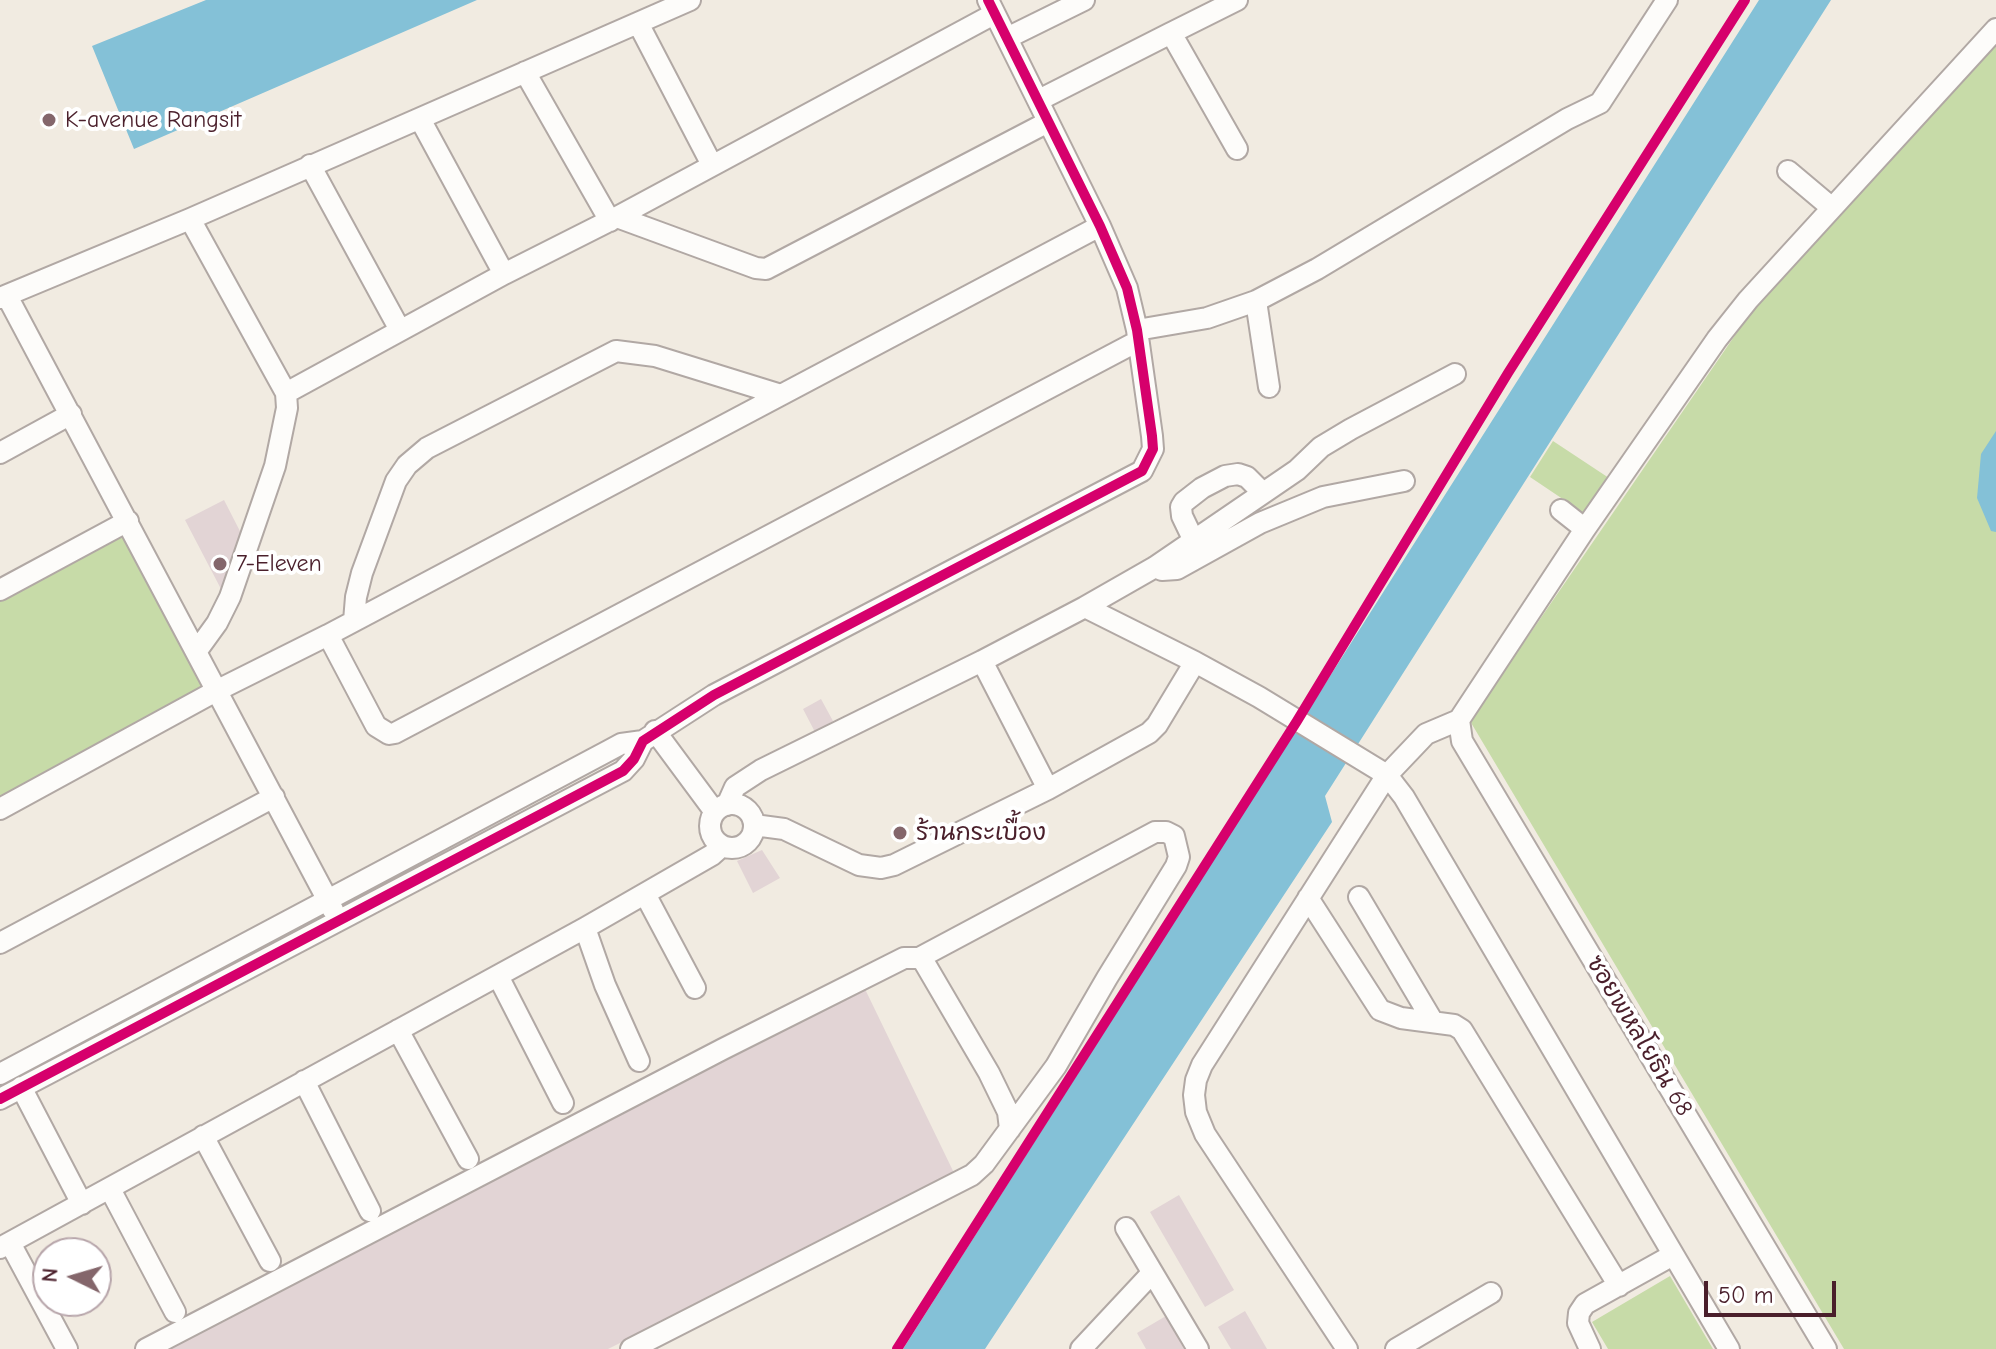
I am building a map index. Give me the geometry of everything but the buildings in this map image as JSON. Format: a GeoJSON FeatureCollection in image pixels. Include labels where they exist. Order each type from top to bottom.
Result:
{"type":"FeatureCollection","features":[{"type":"Feature","properties":{"kind":"street"},"geometry":{"type":"LineString","coordinates":[[338,921],[196,652],[170,581],[128,521],[3,297],[190,219],[690,0]]}},
{"type":"Feature","properties":{"kind":"street"},"geometry":{"type":"LineString","coordinates":[[1007,38],[1084,0]]}},
{"type":"Feature","properties":{"kind":"street"},"geometry":{"type":"LineString","coordinates":[[1039,100],[1237,0]]}},
{"type":"Feature","properties":{"kind":"street"},"geometry":{"type":"LineString","coordinates":[[328,635],[376,726],[389,734],[395,733],[1138,335],[1207,318],[1256,301],[1317,269],[1567,119],[1600,103],[1667,0]]}},
{"type":"Feature","properties":{"kind":"street"},"geometry":{"type":"LineString","coordinates":[[0,1074],[621,744],[649,736],[714,695],[1142,471],[1153,449],[1138,335],[1127,288],[1100,226],[991,7],[712,165],[286,393]]}},
{"type":"Feature","properties":{"kind":"street"},"geometry":{"type":"LineString","coordinates":[[638,23],[712,165]]}},
{"type":"Feature","properties":{"kind":"street"},"geometry":{"type":"LineString","coordinates":[[1347,1349],[1205,1134],[1196,1112],[1194,1095],[1202,1065],[1308,898],[1380,771],[1426,734],[1459,720],[1585,529],[1732,319],[1996,29]]}},
{"type":"Feature","properties":{"kind":"street"},"geometry":{"type":"LineString","coordinates":[[1171,33],[1237,149]]}},
{"type":"Feature","properties":{"kind":"street"},"geometry":{"type":"LineString","coordinates":[[525,72],[613,219],[766,269],[1048,122]]}},
{"type":"Feature","properties":{"kind":"street"},"geometry":{"type":"LineString","coordinates":[[420,119],[504,274]]}},
{"type":"Feature","properties":{"kind":"street"},"geometry":{"type":"LineString","coordinates":[[310,165],[400,330]]}},
{"type":"Feature","properties":{"kind":"street"},"geometry":{"type":"LineString","coordinates":[[1788,171],[1832,208]]}},
{"type":"Feature","properties":{"kind":"street"},"geometry":{"type":"LineString","coordinates":[[190,219],[286,393],[285,426],[275,466],[230,597],[217,623],[196,652]]}},
{"type":"Feature","properties":{"kind":"street"},"geometry":{"type":"LineString","coordinates":[[0,809],[216,691],[328,635],[1100,226]]}},
{"type":"Feature","properties":{"kind":"street"},"geometry":{"type":"LineString","coordinates":[[1256,301],[1269,387]]}},
{"type":"Feature","properties":{"kind":"street"},"geometry":{"type":"LineString","coordinates":[[354,621],[362,573],[396,481],[407,465],[427,448],[616,351],[655,356],[781,395]]}},
{"type":"Feature","properties":{"kind":"street"},"geometry":{"type":"LineString","coordinates":[[721,809],[742,807],[748,811],[754,825],[746,842],[735,848],[722,846],[711,831],[721,809],[735,787],[761,770],[982,661],[1155,567],[1297,470],[1321,447],[1455,374]]}},
{"type":"Feature","properties":{"kind":"street"},"geometry":{"type":"LineString","coordinates":[[0,453],[71,414]]}},
{"type":"Feature","properties":{"kind":"street"},"geometry":{"type":"LineString","coordinates":[[1194,541],[1181,507],[1202,488],[1225,476],[1238,474],[1247,477],[1263,493]]}},
{"type":"Feature","properties":{"kind":"street"},"geometry":{"type":"LineString","coordinates":[[1155,567],[1177,569],[1260,523],[1323,497],[1404,481]]}},
{"type":"Feature","properties":{"kind":"street"},"geometry":{"type":"LineString","coordinates":[[1561,510],[1585,529]]}},
{"type":"Feature","properties":{"kind":"street"},"geometry":{"type":"LineString","coordinates":[[0,590],[128,521]]}},
{"type":"Feature","properties":{"kind":"street"},"geometry":{"type":"LineString","coordinates":[[1085,607],[1259,697],[1380,771],[1404,797],[1729,1349]]}},
{"type":"Feature","properties":{"kind":"street"},"geometry":{"type":"LineString","coordinates":[[982,661],[1048,789]]}},
{"type":"Feature","properties":{"kind":"street"},"geometry":{"type":"LineString","coordinates":[[754,825],[784,829],[849,861],[881,868],[910,857],[1048,789],[1149,733],[1195,662]]}},
{"type":"Feature","properties":{"kind":"street","name":"ซอยพหลโยธิน 68"},"geometry":{"type":"LineString","coordinates":[[1459,720],[1462,741],[1826,1349]]}},
{"type":"Feature","properties":{"kind":"street"},"geometry":{"type":"LineString","coordinates":[[649,736],[721,809]]}},
{"type":"Feature","properties":{"kind":"street"},"geometry":{"type":"LineString","coordinates":[[0,1099],[623,771],[649,736]]}},
{"type":"Feature","properties":{"kind":"street"},"geometry":{"type":"LineString","coordinates":[[0,943],[274,797]]}},
{"type":"Feature","properties":{"kind":"street"},"geometry":{"type":"LineString","coordinates":[[146,1349],[898,960],[919,958],[1155,832],[1174,836],[1179,857],[1176,866],[1056,1066],[972,1175],[631,1349]]}},
{"type":"Feature","properties":{"kind":"street"},"geometry":{"type":"LineString","coordinates":[[67,1349],[5,1245],[585,928],[712,855],[722,846]]}},
{"type":"Feature","properties":{"kind":"street"},"geometry":{"type":"LineString","coordinates":[[645,894],[695,988]]}},
{"type":"Feature","properties":{"kind":"street"},"geometry":{"type":"LineString","coordinates":[[1359,897],[1432,1020]]}},
{"type":"Feature","properties":{"kind":"street"},"geometry":{"type":"LineString","coordinates":[[1308,898],[1380,1010],[1401,1018],[1454,1025],[1462,1030],[1619,1286]]}},
{"type":"Feature","properties":{"kind":"street"},"geometry":{"type":"LineString","coordinates":[[585,928],[605,985],[639,1061]]}},
{"type":"Feature","properties":{"kind":"street"},"geometry":{"type":"LineString","coordinates":[[919,958],[989,1073],[1008,1112],[1010,1129]]}},
{"type":"Feature","properties":{"kind":"street"},"geometry":{"type":"LineString","coordinates":[[498,976],[563,1103]]}},
{"type":"Feature","properties":{"kind":"street"},"geometry":{"type":"LineString","coordinates":[[398,1030],[468,1159]]}},
{"type":"Feature","properties":{"kind":"street"},"geometry":{"type":"LineString","coordinates":[[304,1081],[370,1211]]}},
{"type":"Feature","properties":{"kind":"street"},"geometry":{"type":"LineString","coordinates":[[21,1087],[82,1204]]}},
{"type":"Feature","properties":{"kind":"street"},"geometry":{"type":"LineString","coordinates":[[203,1136],[270,1261]]}},
{"type":"Feature","properties":{"kind":"street"},"geometry":{"type":"LineString","coordinates":[[110,1189],[175,1312]]}},
{"type":"Feature","properties":{"kind":"street"},"geometry":{"type":"LineString","coordinates":[[1126,1228],[1198,1349]]}},
{"type":"Feature","properties":{"kind":"street"},"geometry":{"type":"LineString","coordinates":[[1590,1349],[1578,1323],[1579,1313],[1585,1304],[1673,1255]]}},
{"type":"Feature","properties":{"kind":"street"},"geometry":{"type":"LineString","coordinates":[[1081,1349],[1152,1273]]}},
{"type":"Feature","properties":{"kind":"street"},"geometry":{"type":"LineString","coordinates":[[1396,1349],[1491,1293]]}},
{"type":"Feature","properties":{"kind":"green space"},"geometry":{"type":"Polygon","coordinates":[[[1996,38],[1996,1349],[1844,1349],[1470,721],[1773,280],[1996,38]]]}},
{"type":"Feature","properties":{"kind":"green space"},"geometry":{"type":"Polygon","coordinates":[[[1553,441],[1612,480],[1588,516],[1530,477],[1553,441]]]}},
{"type":"Feature","properties":{"kind":"green space"},"geometry":{"type":"Polygon","coordinates":[[[124,528],[215,694],[0,814],[0,593],[124,528]]]}},
{"type":"Feature","properties":{"kind":"green space"},"geometry":{"type":"Polygon","coordinates":[[[1670,1276],[1713,1349],[1608,1349],[1592,1322],[1670,1276]]]}},
{"type":"Feature","properties":{"kind":"water"},"geometry":{"type":"Polygon","coordinates":[[[206,0],[477,0],[134,149],[92,46],[206,0]]]}},
{"type":"Feature","properties":{"kind":"water"},"geometry":{"type":"Polygon","coordinates":[[[1759,0],[1831,0],[1325,796],[1332,822],[985,1349],[903,1349],[1759,0]]]}},
{"type":"Feature","properties":{"kind":"water"},"geometry":{"type":"Polygon","coordinates":[[[1996,431],[1996,532],[1991,531],[1977,498],[1981,454],[1996,431]]]}},
{"type":"Feature","properties":{"kind":"cycle path"},"geometry":{"type":"LineString","coordinates":[[0,1099],[623,771],[634,759],[643,741],[714,695],[1142,471],[1153,449],[1152,436],[1137,330],[1127,288],[1100,226],[988,0]]}},
{"type":"Feature","properties":{"kind":"cycle path"},"geometry":{"type":"LineString","coordinates":[[897,1349],[1297,721],[1508,373],[1745,0]]}},
{"type":"Feature","properties":{"kind":"place","name":"K-avenue Rangsit"},"geometry":{"type":"Point","coordinates":[49,120]}},
{"type":"Feature","properties":{"kind":"place","name":"7-Eleven"},"geometry":{"type":"Point","coordinates":[220,564]}},
{"type":"Feature","properties":{"kind":"place","name":"ร้านกระเบื้อง"},"geometry":{"type":"Point","coordinates":[900,833]}}]}
